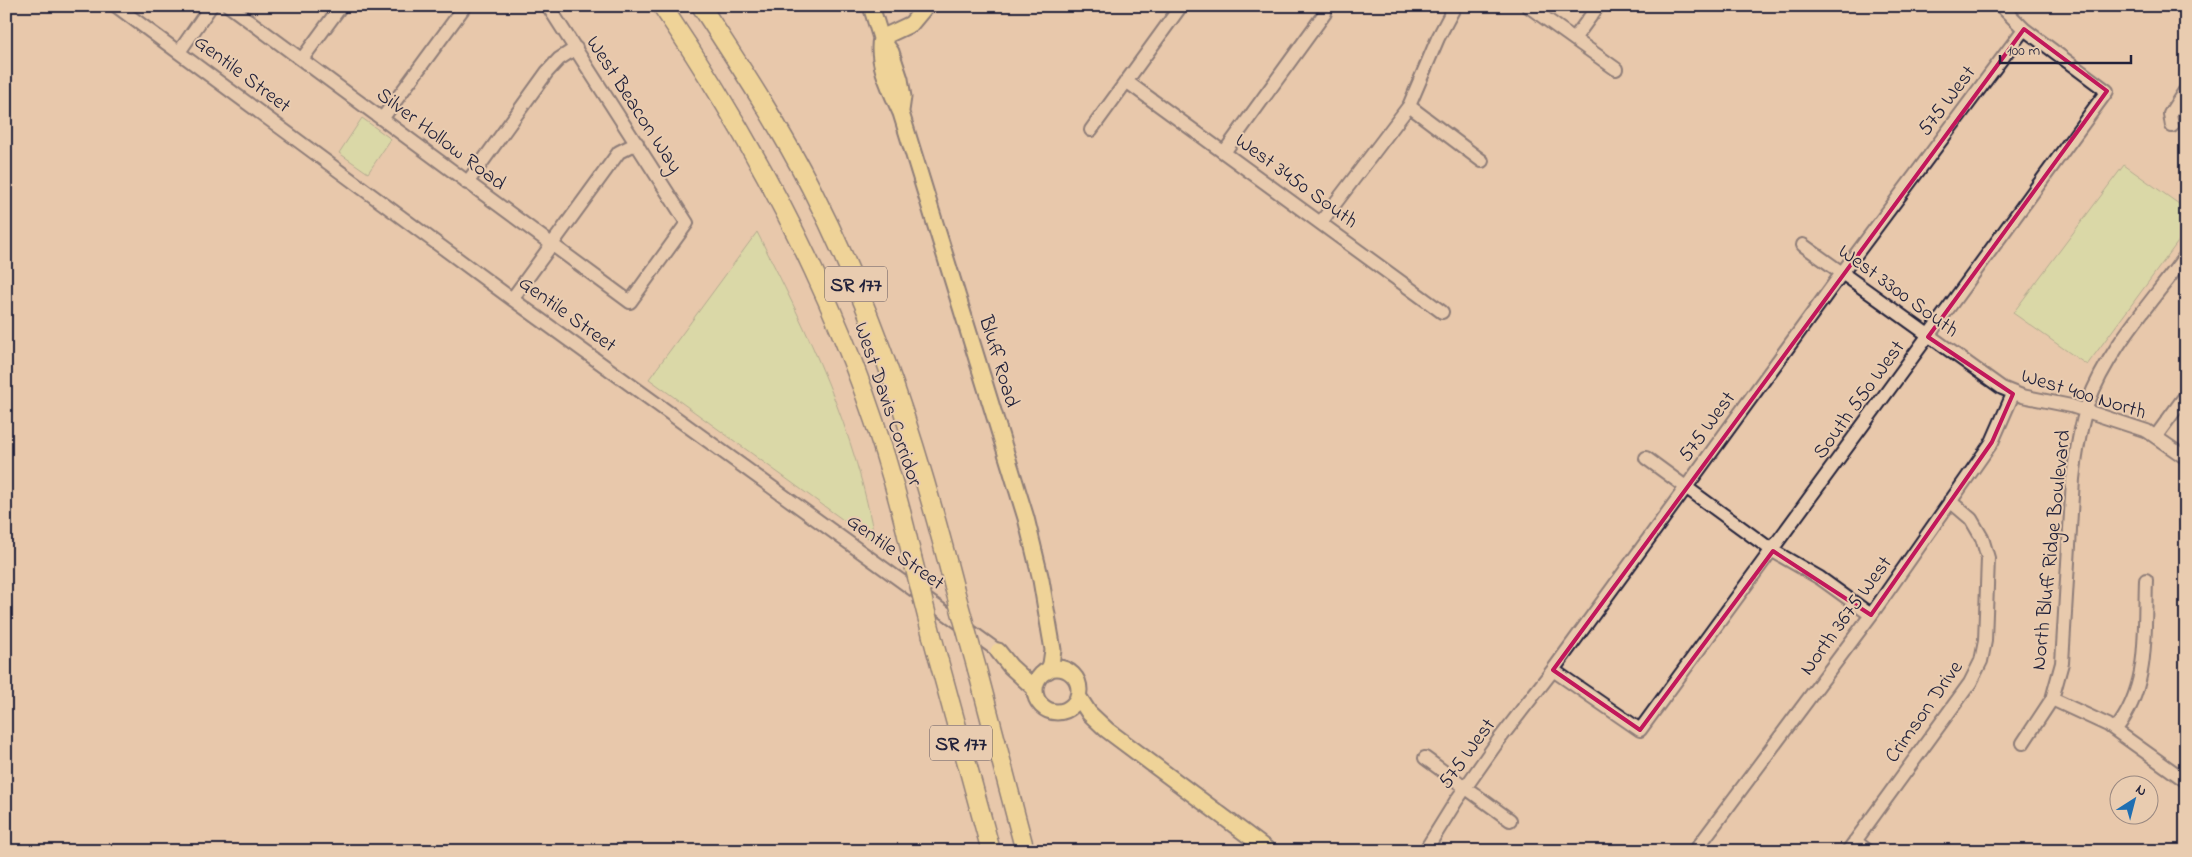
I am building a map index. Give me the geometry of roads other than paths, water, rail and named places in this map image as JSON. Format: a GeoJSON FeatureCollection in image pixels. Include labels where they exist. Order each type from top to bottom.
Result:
{"type":"FeatureCollection","features":[{"type":"Feature","properties":{"kind":"highway","name":"West Davis Corridor"},"geometry":{"type":"LineString","coordinates":[[662,6],[709,77],[758,159],[825,294],[877,432],[898,499],[932,636],[990,851]]}},
{"type":"Feature","properties":{"kind":"highway","name":"West Davis Corridor"},"geometry":{"type":"LineString","coordinates":[[701,6],[793,153],[850,270],[885,356],[912,435],[1026,851]]}},
{"type":"Feature","properties":{"kind":"main road","name":"Bluff Road"},"geometry":{"type":"LineString","coordinates":[[871,6],[881,38],[891,52],[900,79],[903,97],[901,113],[1022,501],[1034,550],[1053,652],[1046,671]]}},
{"type":"Feature","properties":{"kind":"main road"},"geometry":{"type":"LineString","coordinates":[[881,38],[911,24],[926,6]]}},
{"type":"Feature","properties":{"kind":"main road","name":"Bluff Road"},"geometry":{"type":"LineString","coordinates":[[1048,624],[1058,651],[1070,673]]}},
{"type":"Feature","properties":{"kind":"main road","name":"Gentile Street"},"geometry":{"type":"LineString","coordinates":[[998,651],[1017,663],[1046,671]]}},
{"type":"Feature","properties":{"kind":"main road","name":"Gentile Street"},"geometry":{"type":"LineString","coordinates":[[998,651],[1010,666],[1035,689]]}},
{"type":"Feature","properties":{"kind":"main road"},"geometry":{"type":"LineString","coordinates":[[1059,712],[1069,709],[1078,696],[1079,686],[1070,673],[1061,669],[1046,671],[1038,679],[1035,689],[1037,700],[1044,708],[1090,721],[1107,730]]}},
{"type":"Feature","properties":{"kind":"main road"},"geometry":{"type":"LineString","coordinates":[[1078,696],[1089,713],[1107,730],[1269,851]]}},
{"type":"Feature","properties":{"kind":"street","name":"Gentile Street"},"geometry":{"type":"LineString","coordinates":[[116,6],[512,299],[998,651]]}},
{"type":"Feature","properties":{"kind":"street"},"geometry":{"type":"LineString","coordinates":[[179,52],[212,6]]}},
{"type":"Feature","properties":{"kind":"street","name":"Silver Hollow Road"},"geometry":{"type":"LineString","coordinates":[[230,6],[630,302]]}},
{"type":"Feature","properties":{"kind":"street"},"geometry":{"type":"LineString","coordinates":[[302,59],[341,6]]}},
{"type":"Feature","properties":{"kind":"street"},"geometry":{"type":"LineString","coordinates":[[382,119],[465,6]]}},
{"type":"Feature","properties":{"kind":"street","name":"West Beacon Way"},"geometry":{"type":"LineString","coordinates":[[548,6],[687,223],[630,302]]}},
{"type":"Feature","properties":{"kind":"street"},"geometry":{"type":"LineString","coordinates":[[1091,130],[1180,6]]}},
{"type":"Feature","properties":{"kind":"street"},"geometry":{"type":"LineString","coordinates":[[1321,222],[1409,106],[1438,38],[1455,6]]}},
{"type":"Feature","properties":{"kind":"street"},"geometry":{"type":"LineString","coordinates":[[1528,6],[1616,70]]}},
{"type":"Feature","properties":{"kind":"street"},"geometry":{"type":"LineString","coordinates":[[1574,39],[1598,6]]}},
{"type":"Feature","properties":{"kind":"street"},"geometry":{"type":"LineString","coordinates":[[2001,6],[2024,29]]}},
{"type":"Feature","properties":{"kind":"street"},"geometry":{"type":"LineString","coordinates":[[1225,151],[1325,13]]}},
{"type":"Feature","properties":{"kind":"street","name":"South 550 West"},"geometry":{"type":"LineString","coordinates":[[1554,670],[1640,730],[1773,550],[2107,91],[2024,29]]}},
{"type":"Feature","properties":{"kind":"street","name":"575 West"},"geometry":{"type":"LineString","coordinates":[[1426,851],[1465,788],[1554,670],[1842,273],[2024,29]]}},
{"type":"Feature","properties":{"kind":"street"},"geometry":{"type":"LineString","coordinates":[[467,183],[547,72],[559,59],[576,48]]}},
{"type":"Feature","properties":{"kind":"street","name":"West 3450 South"},"geometry":{"type":"LineString","coordinates":[[1126,81],[1225,151],[1442,312]]}},
{"type":"Feature","properties":{"kind":"street"},"geometry":{"type":"LineString","coordinates":[[2172,126],[2170,114],[2186,89]]}},
{"type":"Feature","properties":{"kind":"street"},"geometry":{"type":"LineString","coordinates":[[1409,106],[1482,161]]}},
{"type":"Feature","properties":{"kind":"street"},"geometry":{"type":"LineString","coordinates":[[512,299],[619,152],[637,143]]}},
{"type":"Feature","properties":{"kind":"street","name":"West 3300 South"},"geometry":{"type":"LineString","coordinates":[[1803,245],[1928,337],[1971,366]]}},
{"type":"Feature","properties":{"kind":"street","name":"North Bluff Ridge Boulevard"},"geometry":{"type":"LineString","coordinates":[[2023,743],[2052,699],[2064,647],[2073,478],[2076,449],[2086,411],[2112,356],[2186,255]]}},
{"type":"Feature","properties":{"kind":"street","name":"West 400 North"},"geometry":{"type":"LineString","coordinates":[[1971,366],[2013,394],[2051,400],[2156,436],[2186,458]]}},
{"type":"Feature","properties":{"kind":"street","name":"North 3675 West"},"geometry":{"type":"LineString","coordinates":[[1695,851],[1871,615],[1992,442],[2013,394]]}},
{"type":"Feature","properties":{"kind":"street"},"geometry":{"type":"LineString","coordinates":[[2156,436],[2186,395]]}},
{"type":"Feature","properties":{"kind":"street"},"geometry":{"type":"LineString","coordinates":[[1646,458],[1773,550],[1820,578],[1871,615]]}},
{"type":"Feature","properties":{"kind":"street","name":"Crimson Drive"},"geometry":{"type":"LineString","coordinates":[[1851,846],[1970,682],[1981,661],[1986,641],[1988,558],[1982,538],[1971,519],[1950,502]]}},
{"type":"Feature","properties":{"kind":"street"},"geometry":{"type":"LineString","coordinates":[[2116,729],[2133,704],[2142,671],[2146,580]]}},
{"type":"Feature","properties":{"kind":"street"},"geometry":{"type":"LineString","coordinates":[[2052,699],[2093,716],[2116,729],[2186,781]]}},
{"type":"Feature","properties":{"kind":"street"},"geometry":{"type":"LineString","coordinates":[[1425,758],[1510,820]]}},
{"type":"Feature","properties":{"kind":"street"},"geometry":{"type":"LineString","coordinates":[[1851,846],[1868,851]]}}]}
